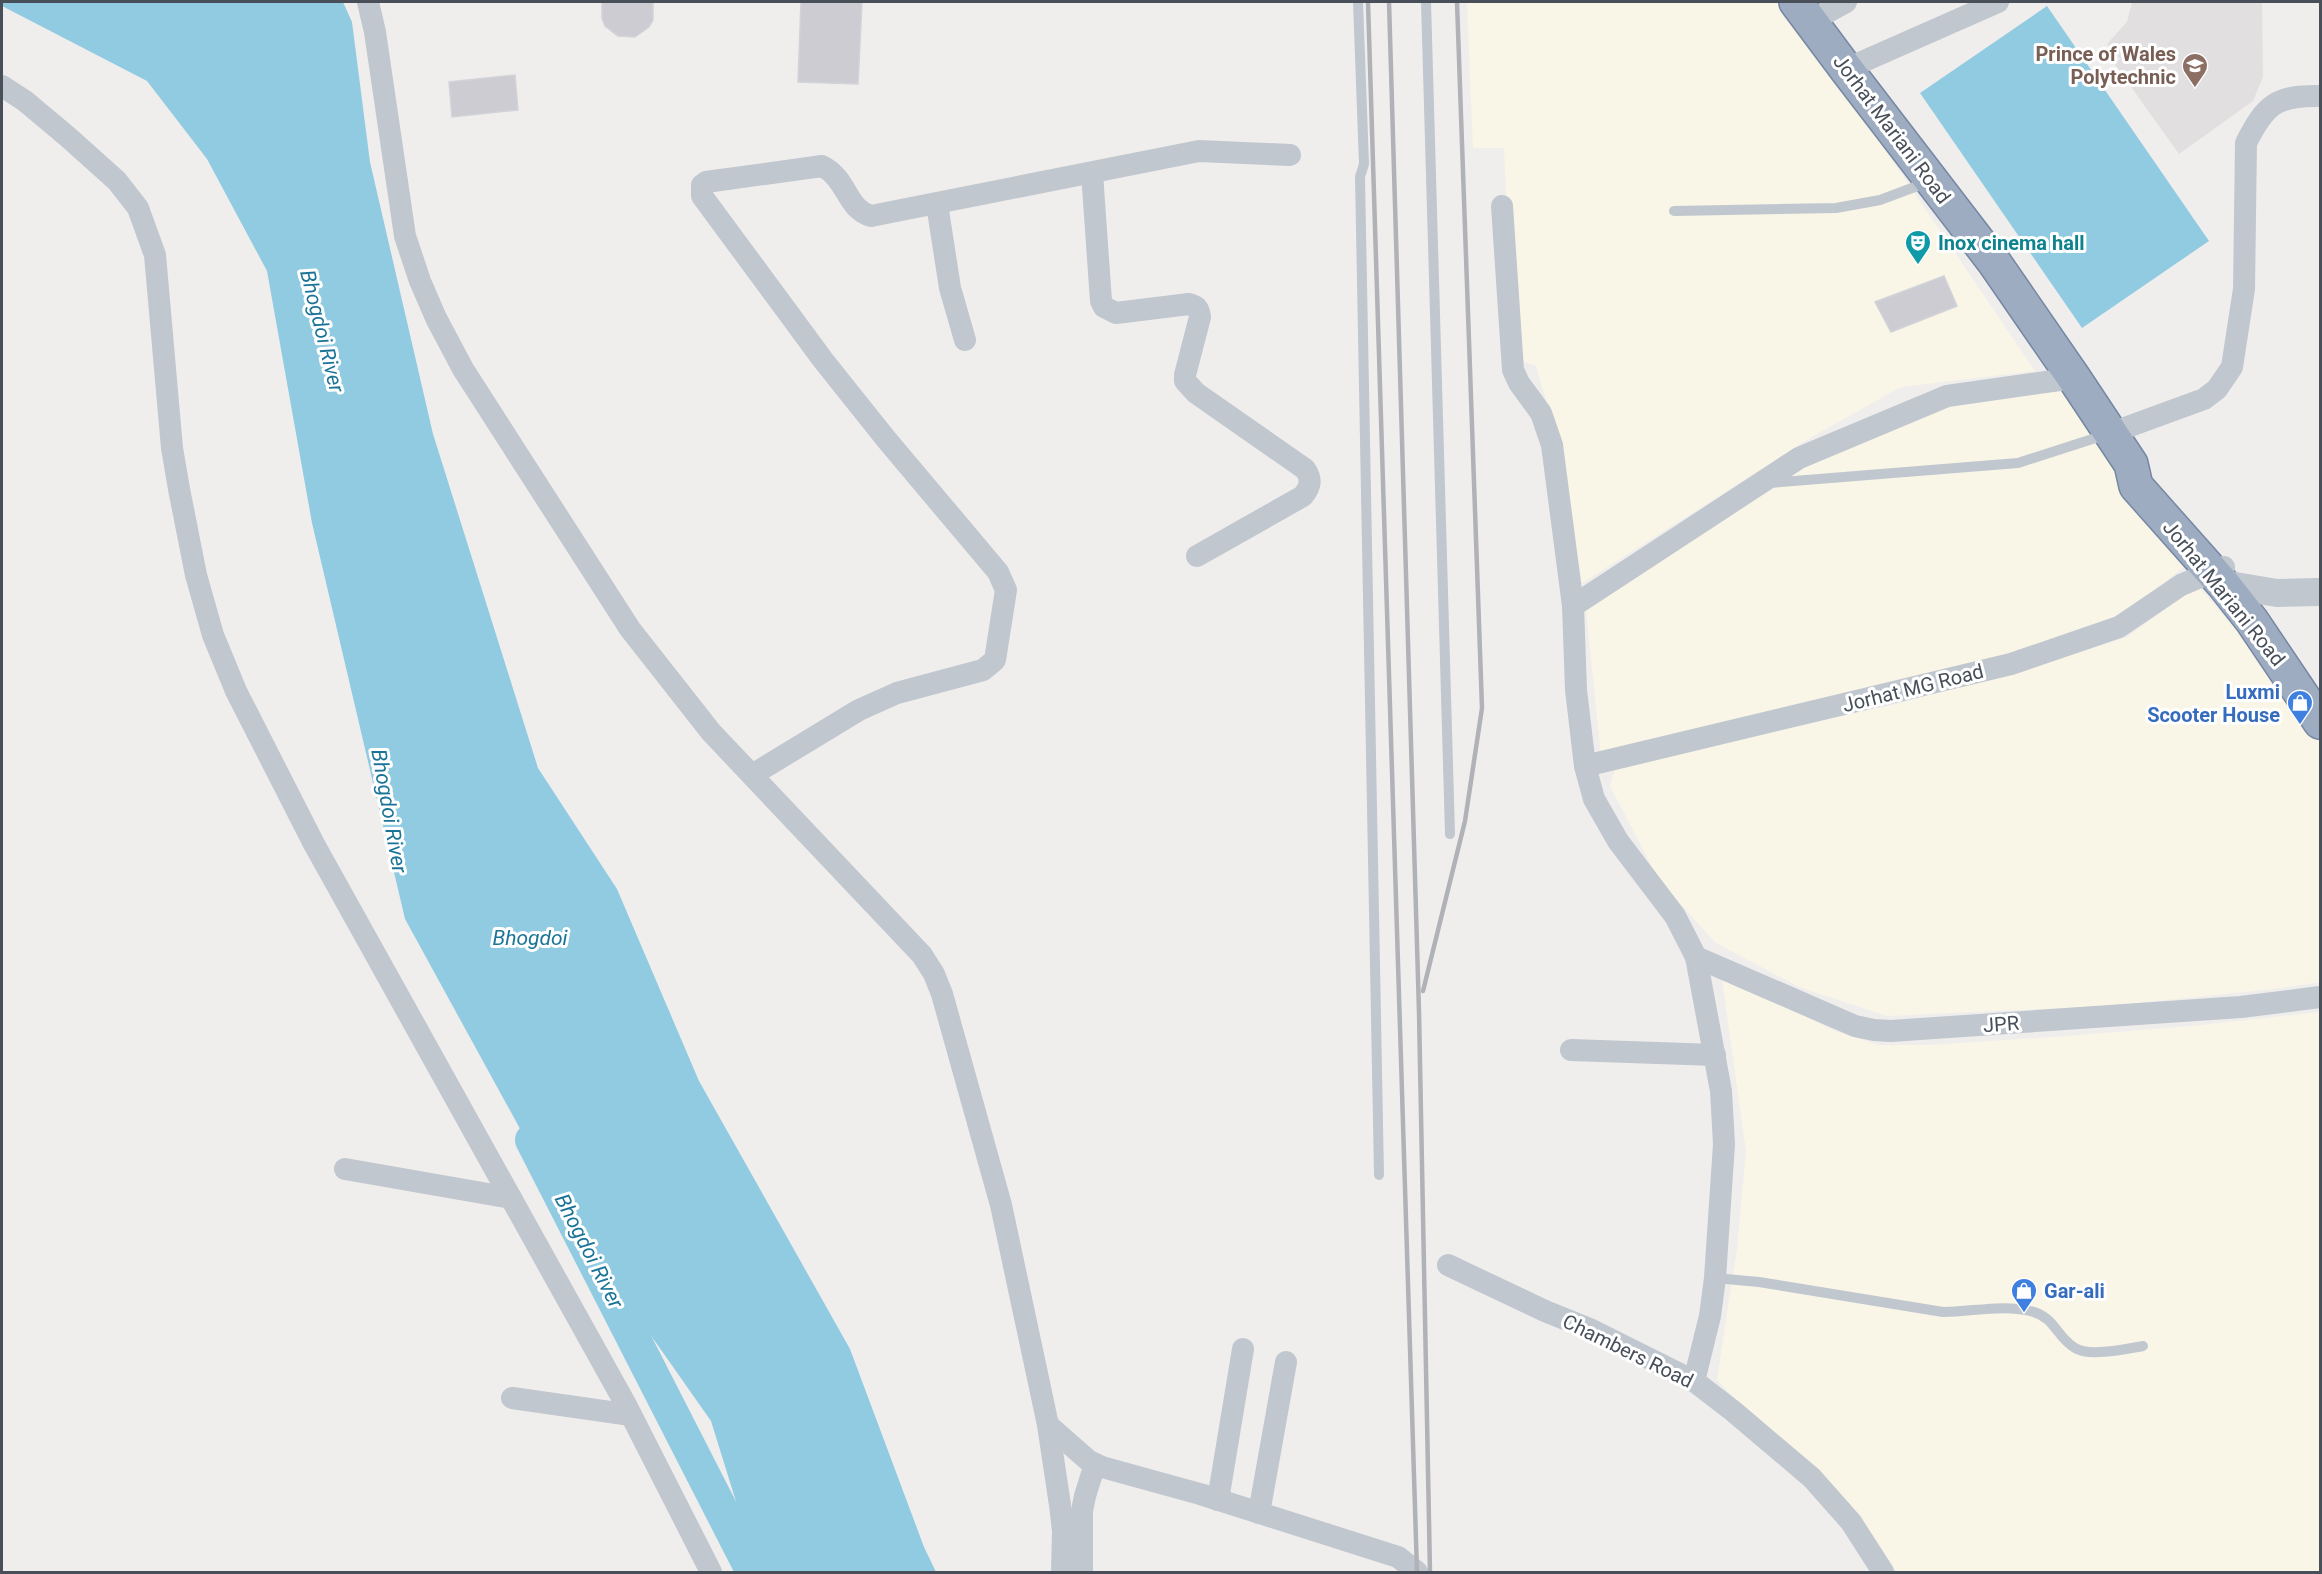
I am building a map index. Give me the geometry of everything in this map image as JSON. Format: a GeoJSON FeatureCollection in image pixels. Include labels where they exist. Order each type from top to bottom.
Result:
{"type":"FeatureCollection","features":[{"type":"Feature","properties":{"kind":"highway","name":"Jorhat Mariani Road"},"geometry":{"type":"LineString","coordinates":[[1804,11],[1994,262],[2131,464],[2136,486],[2226,578],[2320,685]]}},
{"type":"Feature","properties":{"kind":"highway","name":"Jorhat Mariani Road"},"geometry":{"type":"LineString","coordinates":[[2226,578],[2320,722]]}},
{"type":"Feature","properties":{"kind":"street"},"geometry":{"type":"LineString","coordinates":[[368,2],[375,32],[405,236],[420,281],[436,318],[463,369],[630,629],[711,732],[922,955],[934,974],[942,994],[1001,1205],[1048,1425],[1063,1531],[1062,1572]]}},
{"type":"Feature","properties":{"kind":"street"},"geometry":{"type":"LineString","coordinates":[[1804,11],[1846,2]]}},
{"type":"Feature","properties":{"kind":"street"},"geometry":{"type":"LineString","coordinates":[[1846,69],[1998,2]]}},
{"type":"Feature","properties":{"kind":"street"},"geometry":{"type":"LineString","coordinates":[[2,86],[68,137],[117,181],[138,208],[155,255],[172,448],[196,575],[213,635],[236,691],[314,844],[631,1415],[711,1572]]}},
{"type":"Feature","properties":{"kind":"street"},"geometry":{"type":"LineString","coordinates":[[2111,433],[2204,399],[2225,379],[2232,367],[2235,353],[2244,289],[2246,143],[2256,122],[2268,107],[2302,96],[2320,96]]}},
{"type":"Feature","properties":{"kind":"street"},"geometry":{"type":"LineString","coordinates":[[752,775],[859,710],[897,693],[983,670],[991,665],[995,660],[1006,590],[998,572],[886,439],[810,342],[702,196],[702,185],[706,182],[822,166],[840,179],[857,210],[863,214],[881,215],[1199,151],[1290,155]]}},
{"type":"Feature","properties":{"kind":"street"},"geometry":{"type":"LineString","coordinates":[[1092,173],[1101,301],[1104,307],[1116,313],[1189,304],[1196,306],[1200,317],[1185,381],[1196,393],[1305,469],[1310,477],[1309,490],[1303,496],[1197,556]]}},
{"type":"Feature","properties":{"kind":"street"},"geometry":{"type":"LineString","coordinates":[[937,204],[950,288],[965,340]]}},
{"type":"Feature","properties":{"kind":"street"},"geometry":{"type":"LineString","coordinates":[[1502,206],[1513,370],[1519,383],[1541,413],[1549,433],[1573,606],[1576,690],[1585,766],[1594,799],[1602,817],[1675,916],[1696,957],[1715,1055],[1724,1122],[1715,1278],[1710,1316],[1694,1381]]}},
{"type":"Feature","properties":{"kind":"street"},"geometry":{"type":"LineString","coordinates":[[1573,606],[1799,458],[1931,401],[1964,392],[2074,378]]}},
{"type":"Feature","properties":{"kind":"street"},"geometry":{"type":"LineString","coordinates":[[2226,578],[2277,594],[2320,592]]}},
{"type":"Feature","properties":{"kind":"street","name":"Jorhat MG Road"},"geometry":{"type":"LineString","coordinates":[[1585,766],[2012,664],[2119,627],[2181,585],[2226,578]]}},
{"type":"Feature","properties":{"kind":"street","name":"JPR"},"geometry":{"type":"LineString","coordinates":[[1696,957],[1855,1026],[1882,1031],[2241,1006],[2320,997]]}},
{"type":"Feature","properties":{"kind":"street"},"geometry":{"type":"LineString","coordinates":[[1571,1050],[1715,1055]]}},
{"type":"Feature","properties":{"kind":"street"},"geometry":{"type":"LineString","coordinates":[[345,1169],[511,1198]]}},
{"type":"Feature","properties":{"kind":"street","name":"Chambers Road"},"geometry":{"type":"LineString","coordinates":[[1448,1265],[1545,1311],[1592,1330],[1694,1381],[1812,1478],[1851,1522],[1883,1572]]}},
{"type":"Feature","properties":{"kind":"street"},"geometry":{"type":"LineString","coordinates":[[1218,1500],[1243,1349]]}},
{"type":"Feature","properties":{"kind":"street"},"geometry":{"type":"LineString","coordinates":[[1259,1513],[1286,1362]]}},
{"type":"Feature","properties":{"kind":"street"},"geometry":{"type":"LineString","coordinates":[[512,1398],[631,1415]]}},
{"type":"Feature","properties":{"kind":"street"},"geometry":{"type":"LineString","coordinates":[[1048,1425],[1095,1464],[1259,1513],[1417,1572]]}},
{"type":"Feature","properties":{"kind":"street"},"geometry":{"type":"LineString","coordinates":[[1082,1572],[1082,1511],[1084,1496],[1095,1464]]}},
{"type":"Feature","properties":{"kind":"lane"},"geometry":{"type":"LineString","coordinates":[[1358,2],[1364,164],[1360,177],[1379,1175]]}},
{"type":"Feature","properties":{"kind":"lane"},"geometry":{"type":"LineString","coordinates":[[1426,2],[1450,834]]}},
{"type":"Feature","properties":{"kind":"lane"},"geometry":{"type":"LineString","coordinates":[[1674,211],[1836,208],[1880,200],[1931,180]]}},
{"type":"Feature","properties":{"kind":"lane"},"geometry":{"type":"LineString","coordinates":[[1759,484],[2018,463],[2111,433]]}},
{"type":"Feature","properties":{"kind":"lane"},"geometry":{"type":"LineString","coordinates":[[1715,1278],[1759,1282],[1943,1312],[1967,1312],[2004,1307],[2030,1311],[2047,1318],[2066,1341],[2077,1350],[2092,1352],[2143,1346]]}},
{"type":"Feature","properties":{"kind":"shaded area"},"geometry":{"type":"Polygon","coordinates":[[[1467,2],[1785,2],[2035,371],[1901,387],[1815,435],[1582,583],[1562,455],[1536,366],[1514,358],[1504,148],[1473,148],[1467,2]]]}},
{"type":"Feature","properties":{"kind":"shaded area","name":"Prince of Wales Polytechnic"},"geometry":{"type":"Polygon","coordinates":[[[2132,2],[2262,2],[2263,77],[2253,101],[2179,154],[2114,63],[2120,59],[2107,44],[2127,22],[2132,2]]]}},
{"type":"Feature","properties":{"kind":"shaded area"},"geometry":{"type":"Polygon","coordinates":[[[2062,391],[2186,565],[2117,621],[1947,674],[1601,755],[1586,609],[1858,433],[1962,401],[2062,391]]]}},
{"type":"Feature","properties":{"kind":"shaded area"},"geometry":{"type":"Polygon","coordinates":[[[2198,586],[2239,633],[2320,741],[2320,982],[2274,989],[2107,1006],[1887,1016],[1799,987],[1716,943],[1660,882],[1610,786],[1616,766],[1901,703],[2127,637],[2198,586]]]}},
{"type":"Feature","properties":{"kind":"shaded area","name":"Gar-ali"},"geometry":{"type":"Polygon","coordinates":[[[1721,972],[1830,1029],[1878,1045],[1928,1045],[2054,1037],[2192,1026],[2320,1012],[2320,1572],[1897,1572],[1861,1517],[1752,1417],[1717,1380],[1737,1249],[1746,1151],[1721,972]]]}},
{"type":"Feature","properties":{"kind":"water","name":"Bhogdoi"},"geometry":{"type":"Polygon","coordinates":[[[2,2],[343,2],[352,22],[370,162],[433,434],[538,768],[617,889],[699,1081],[850,1349],[924,1547],[936,1572],[771,1572],[747,1537],[711,1421],[652,1337],[530,1147],[405,919],[312,523],[267,271],[207,159],[147,81],[2,6],[2,2]]]}},
{"type":"Feature","properties":{"kind":"water"},"geometry":{"type":"Polygon","coordinates":[[[2047,6],[2209,241],[2082,328],[1920,93],[2047,6]]]}},
{"type":"Feature","properties":{"kind":"building"},"geometry":{"type":"Polygon","coordinates":[[[602,2],[653,2],[653,20],[649,27],[635,37],[618,36],[605,26],[602,18],[602,2]]]}},
{"type":"Feature","properties":{"kind":"building"},"geometry":{"type":"Polygon","coordinates":[[[801,2],[862,2],[858,84],[798,82],[801,2]]]}},
{"type":"Feature","properties":{"kind":"building"},"geometry":{"type":"Polygon","coordinates":[[[515,75],[518,110],[452,117],[449,82],[515,75]]]}},
{"type":"Feature","properties":{"kind":"building"},"geometry":{"type":"Polygon","coordinates":[[[1944,276],[1957,306],[1891,332],[1875,302],[1944,276]]]}},
{"type":"Feature","properties":{"kind":"waterway","name":"Bhogdoi River"},"geometry":{"type":"LineString","coordinates":[[532,1140],[753,1572]]}},
{"type":"Feature","properties":{"kind":"railway"},"geometry":{"type":"LineString","coordinates":[[1368,2],[1417,1572]]}},
{"type":"Feature","properties":{"kind":"railway"},"geometry":{"type":"LineString","coordinates":[[1389,2],[1419,1012],[1430,1572]]}},
{"type":"Feature","properties":{"kind":"railway"},"geometry":{"type":"LineString","coordinates":[[1423,991],[1465,821],[1482,708],[1457,2]]}},
{"type":"Feature","properties":{"kind":"place","name":"Prince of Wales Polytechnic"},"geometry":{"type":"Point","coordinates":[2195,89]}},
{"type":"Feature","properties":{"kind":"place","name":"Inox cinema hall"},"geometry":{"type":"Point","coordinates":[1918,266]}},
{"type":"Feature","properties":{"kind":"place","name":"Luxmi Scooter House"},"geometry":{"type":"Point","coordinates":[2300,726]}},
{"type":"Feature","properties":{"kind":"place","name":"Gar-ali"},"geometry":{"type":"Point","coordinates":[2024,1314]}}]}
